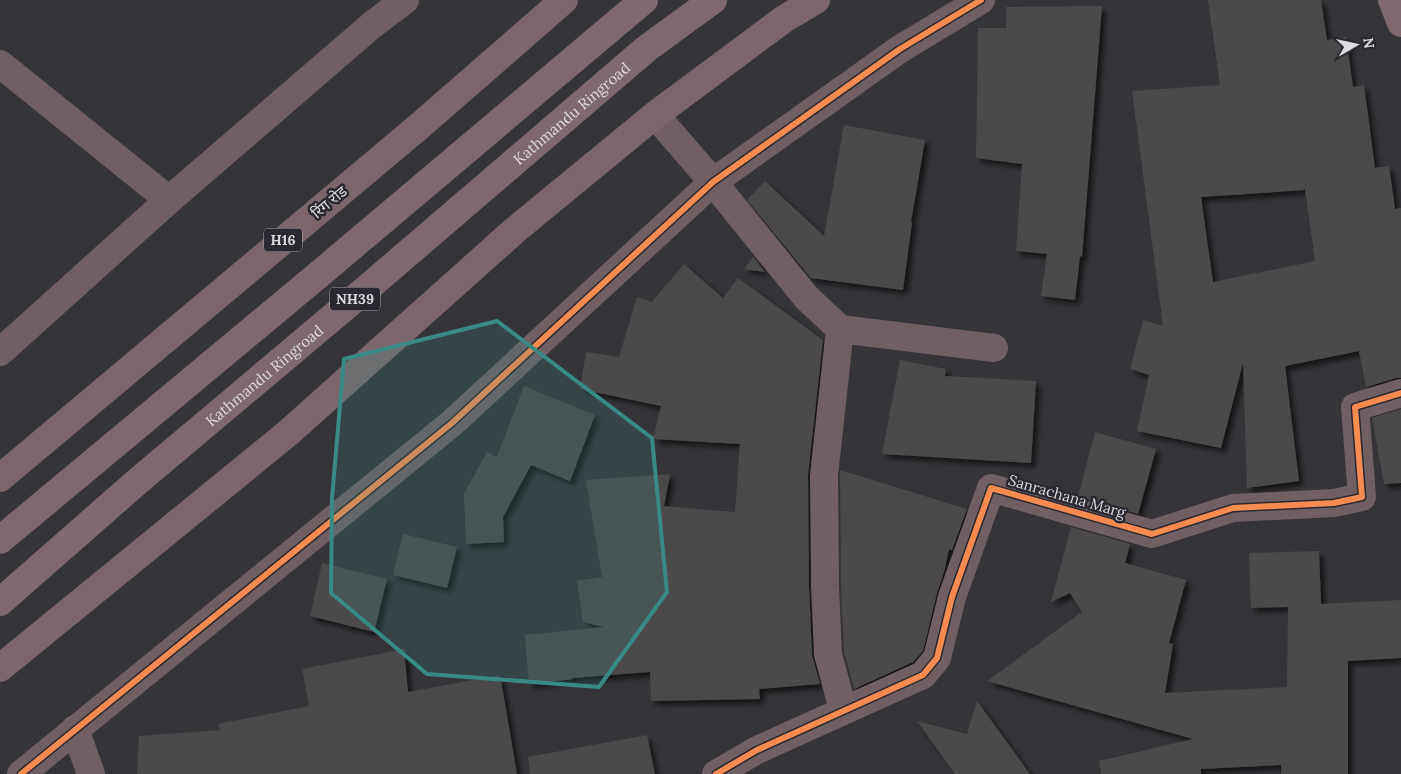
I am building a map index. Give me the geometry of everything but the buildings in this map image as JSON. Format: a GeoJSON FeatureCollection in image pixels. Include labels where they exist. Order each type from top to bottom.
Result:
{"type":"FeatureCollection","features":[{"type":"Feature","properties":{"kind":"highway","name":"NH39"},"geometry":{"type":"LineString","coordinates":[[0,540],[325,270],[644,0]]}},
{"type":"Feature","properties":{"kind":"highway","name":"Kathmandu Ringroad"},"geometry":{"type":"LineString","coordinates":[[0,602],[138,481],[373,284],[646,48],[713,0]]}},
{"type":"Feature","properties":{"kind":"highway"},"geometry":{"type":"LineString","coordinates":[[1392,0],[1401,22]]}},
{"type":"Feature","properties":{"kind":"main road","name":"रिंग रोड"},"geometry":{"type":"LineString","coordinates":[[0,478],[416,129],[564,0]]}},
{"type":"Feature","properties":{"kind":"main road"},"geometry":{"type":"LineString","coordinates":[[0,668],[288,433],[514,231],[655,115],[784,19],[816,0]]}},
{"type":"Feature","properties":{"kind":"street"},"geometry":{"type":"LineString","coordinates":[[0,352],[374,12],[405,0]]}},
{"type":"Feature","properties":{"kind":"street"},"geometry":{"type":"LineString","coordinates":[[21,774],[452,423],[713,182],[900,49],[982,0]]}},
{"type":"Feature","properties":{"kind":"street"},"geometry":{"type":"LineString","coordinates":[[0,64],[169,200]]}},
{"type":"Feature","properties":{"kind":"street"},"geometry":{"type":"LineString","coordinates":[[655,115],[713,182],[806,297],[840,329],[994,348]]}},
{"type":"Feature","properties":{"kind":"street"},"geometry":{"type":"LineString","coordinates":[[840,329],[824,475],[824,586],[828,654],[844,710]]}},
{"type":"Feature","properties":{"kind":"street","name":"Sanrachana Marg"},"geometry":{"type":"LineString","coordinates":[[716,774],[757,750],[924,674],[937,658],[952,597],[991,488],[1152,534],[1233,508],[1334,503],[1353,499],[1362,496],[1355,407],[1401,393]]}},
{"type":"Feature","properties":{"kind":"street"},"geometry":{"type":"LineString","coordinates":[[75,729],[91,774]]}},
{"type":"Feature","properties":{"kind":"highlighted area"},"geometry":{"type":"Polygon","coordinates":[[[497,321],[652,438],[667,592],[599,687],[427,674],[331,593],[332,498],[344,359],[497,321]]]}},
{"type":"Feature","properties":{"kind":"cycle path"},"geometry":{"type":"LineString","coordinates":[[21,774],[452,423],[713,182],[900,49],[981,0]]}},
{"type":"Feature","properties":{"kind":"cycle path"},"geometry":{"type":"LineString","coordinates":[[716,774],[757,750],[923,675],[937,658],[952,597],[991,488],[1152,534],[1233,508],[1334,503],[1362,497],[1355,407],[1401,393]]}}]}
